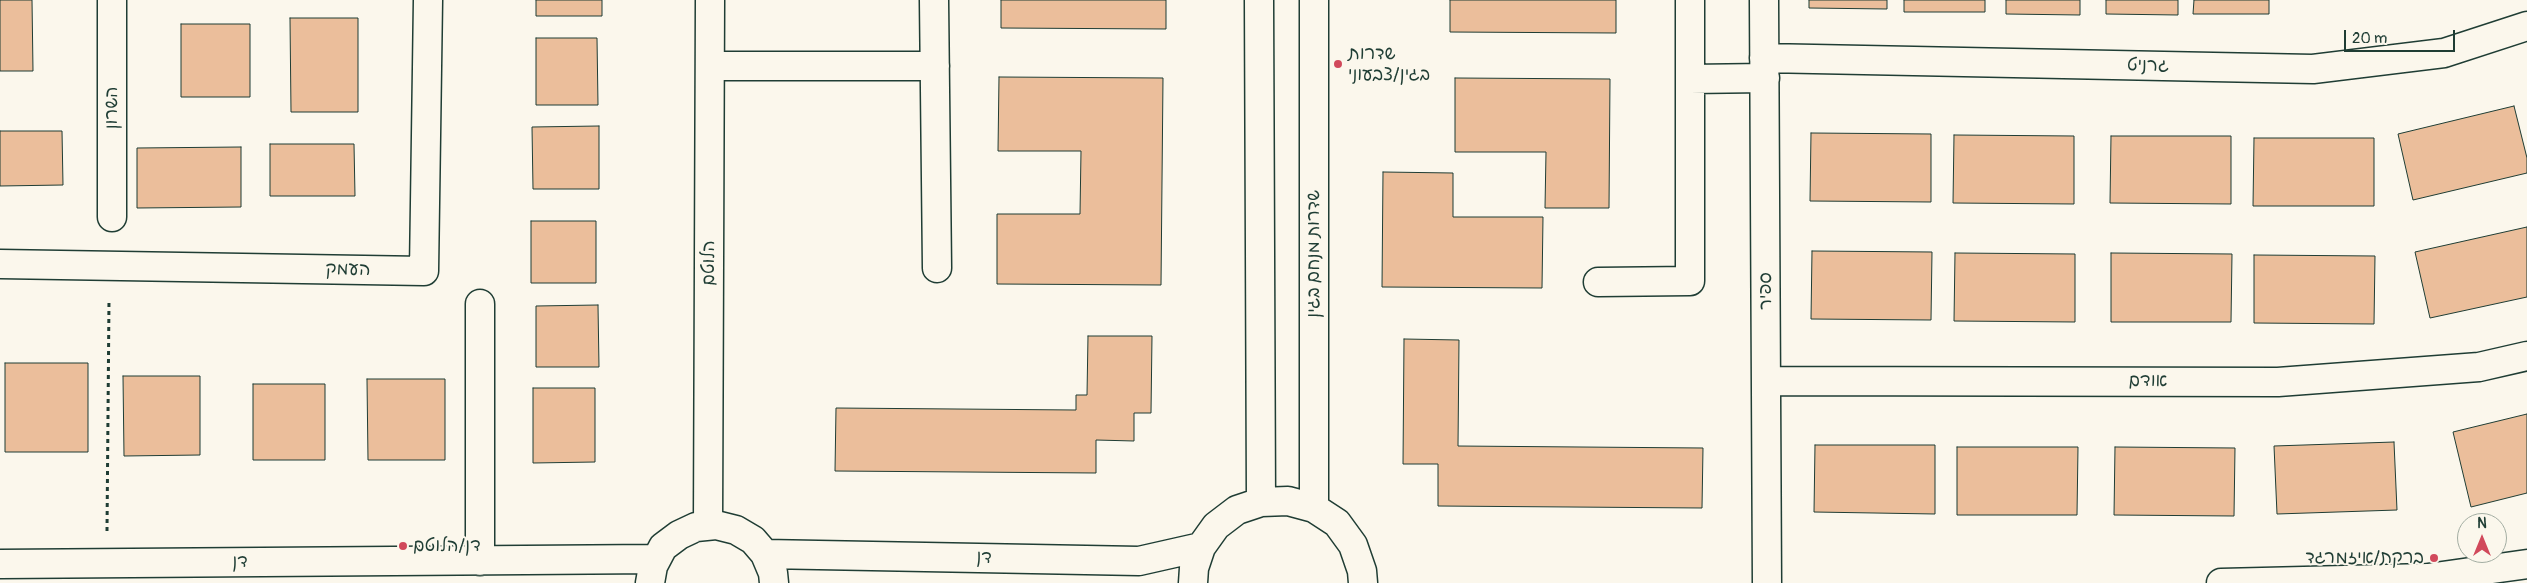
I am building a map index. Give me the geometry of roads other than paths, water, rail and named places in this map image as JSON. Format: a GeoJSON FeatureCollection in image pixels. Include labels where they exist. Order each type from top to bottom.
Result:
{"type":"FeatureCollection","features":[{"type":"Feature","properties":{"kind":"street","name":"השרון"},"geometry":{"type":"LineString","coordinates":[[112,0],[112,217]]}},
{"type":"Feature","properties":{"kind":"street","name":"העמק"},"geometry":{"type":"LineString","coordinates":[[0,264],[424,271],[428,0]]}},
{"type":"Feature","properties":{"kind":"street","name":"הלוטם"},"geometry":{"type":"LineString","coordinates":[[708,525],[710,0]]}},
{"type":"Feature","properties":{"kind":"street"},"geometry":{"type":"LineString","coordinates":[[934,0],[937,268]]}},
{"type":"Feature","properties":{"kind":"street"},"geometry":{"type":"LineString","coordinates":[[1258,0],[1261,502]]}},
{"type":"Feature","properties":{"kind":"street","name":"שדרות מנחם בגין"},"geometry":{"type":"LineString","coordinates":[[1314,0],[1314,508]]}},
{"type":"Feature","properties":{"kind":"street"},"geometry":{"type":"LineString","coordinates":[[1598,282],[1690,281],[1690,0]]}},
{"type":"Feature","properties":{"kind":"street","name":"ספיר"},"geometry":{"type":"LineString","coordinates":[[1764,0],[1767,583]]}},
{"type":"Feature","properties":{"kind":"street","name":"גרניט"},"geometry":{"type":"LineString","coordinates":[[1690,79],[1764,68],[2313,69],[2444,53],[2527,26]]}},
{"type":"Feature","properties":{"kind":"street"},"geometry":{"type":"LineString","coordinates":[[710,66],[935,66]]}},
{"type":"Feature","properties":{"kind":"street"},"geometry":{"type":"LineString","coordinates":[[480,304],[480,561]]}},
{"type":"Feature","properties":{"kind":"street","name":"אודם"},"geometry":{"type":"LineString","coordinates":[[1766,381],[2278,382],[2479,367],[2527,356]]}},
{"type":"Feature","properties":{"kind":"street"},"geometry":{"type":"LineString","coordinates":[[1193,583],[1194,568],[1201,547],[1216,526],[1237,510],[1261,502],[1288,500],[1314,508],[1336,524],[1353,544],[1362,570],[1363,583]]}},
{"type":"Feature","properties":{"kind":"street"},"geometry":{"type":"LineString","coordinates":[[653,571],[663,547],[678,535],[696,526],[716,525],[736,530],[753,540],[765,554],[773,573],[774,583]]}},
{"type":"Feature","properties":{"kind":"street","name":"דן"},"geometry":{"type":"LineString","coordinates":[[765,554],[1139,561],[1201,547]]}},
{"type":"Feature","properties":{"kind":"street","name":"דן"},"geometry":{"type":"LineString","coordinates":[[0,564],[480,561],[653,571]]}},
{"type":"Feature","properties":{"kind":"street"},"geometry":{"type":"LineString","coordinates":[[2221,583],[2428,578],[2527,564]]}},
{"type":"Feature","properties":{"kind":"place","name":"שדרות בגין/צבעוני"},"geometry":{"type":"Point","coordinates":[1338,64]}},
{"type":"Feature","properties":{"kind":"place","name":"דן/הלוטם"},"geometry":{"type":"Point","coordinates":[403,546]}},
{"type":"Feature","properties":{"kind":"place","name":"ברקת/איזמרגד"},"geometry":{"type":"Point","coordinates":[2434,558]}}]}
